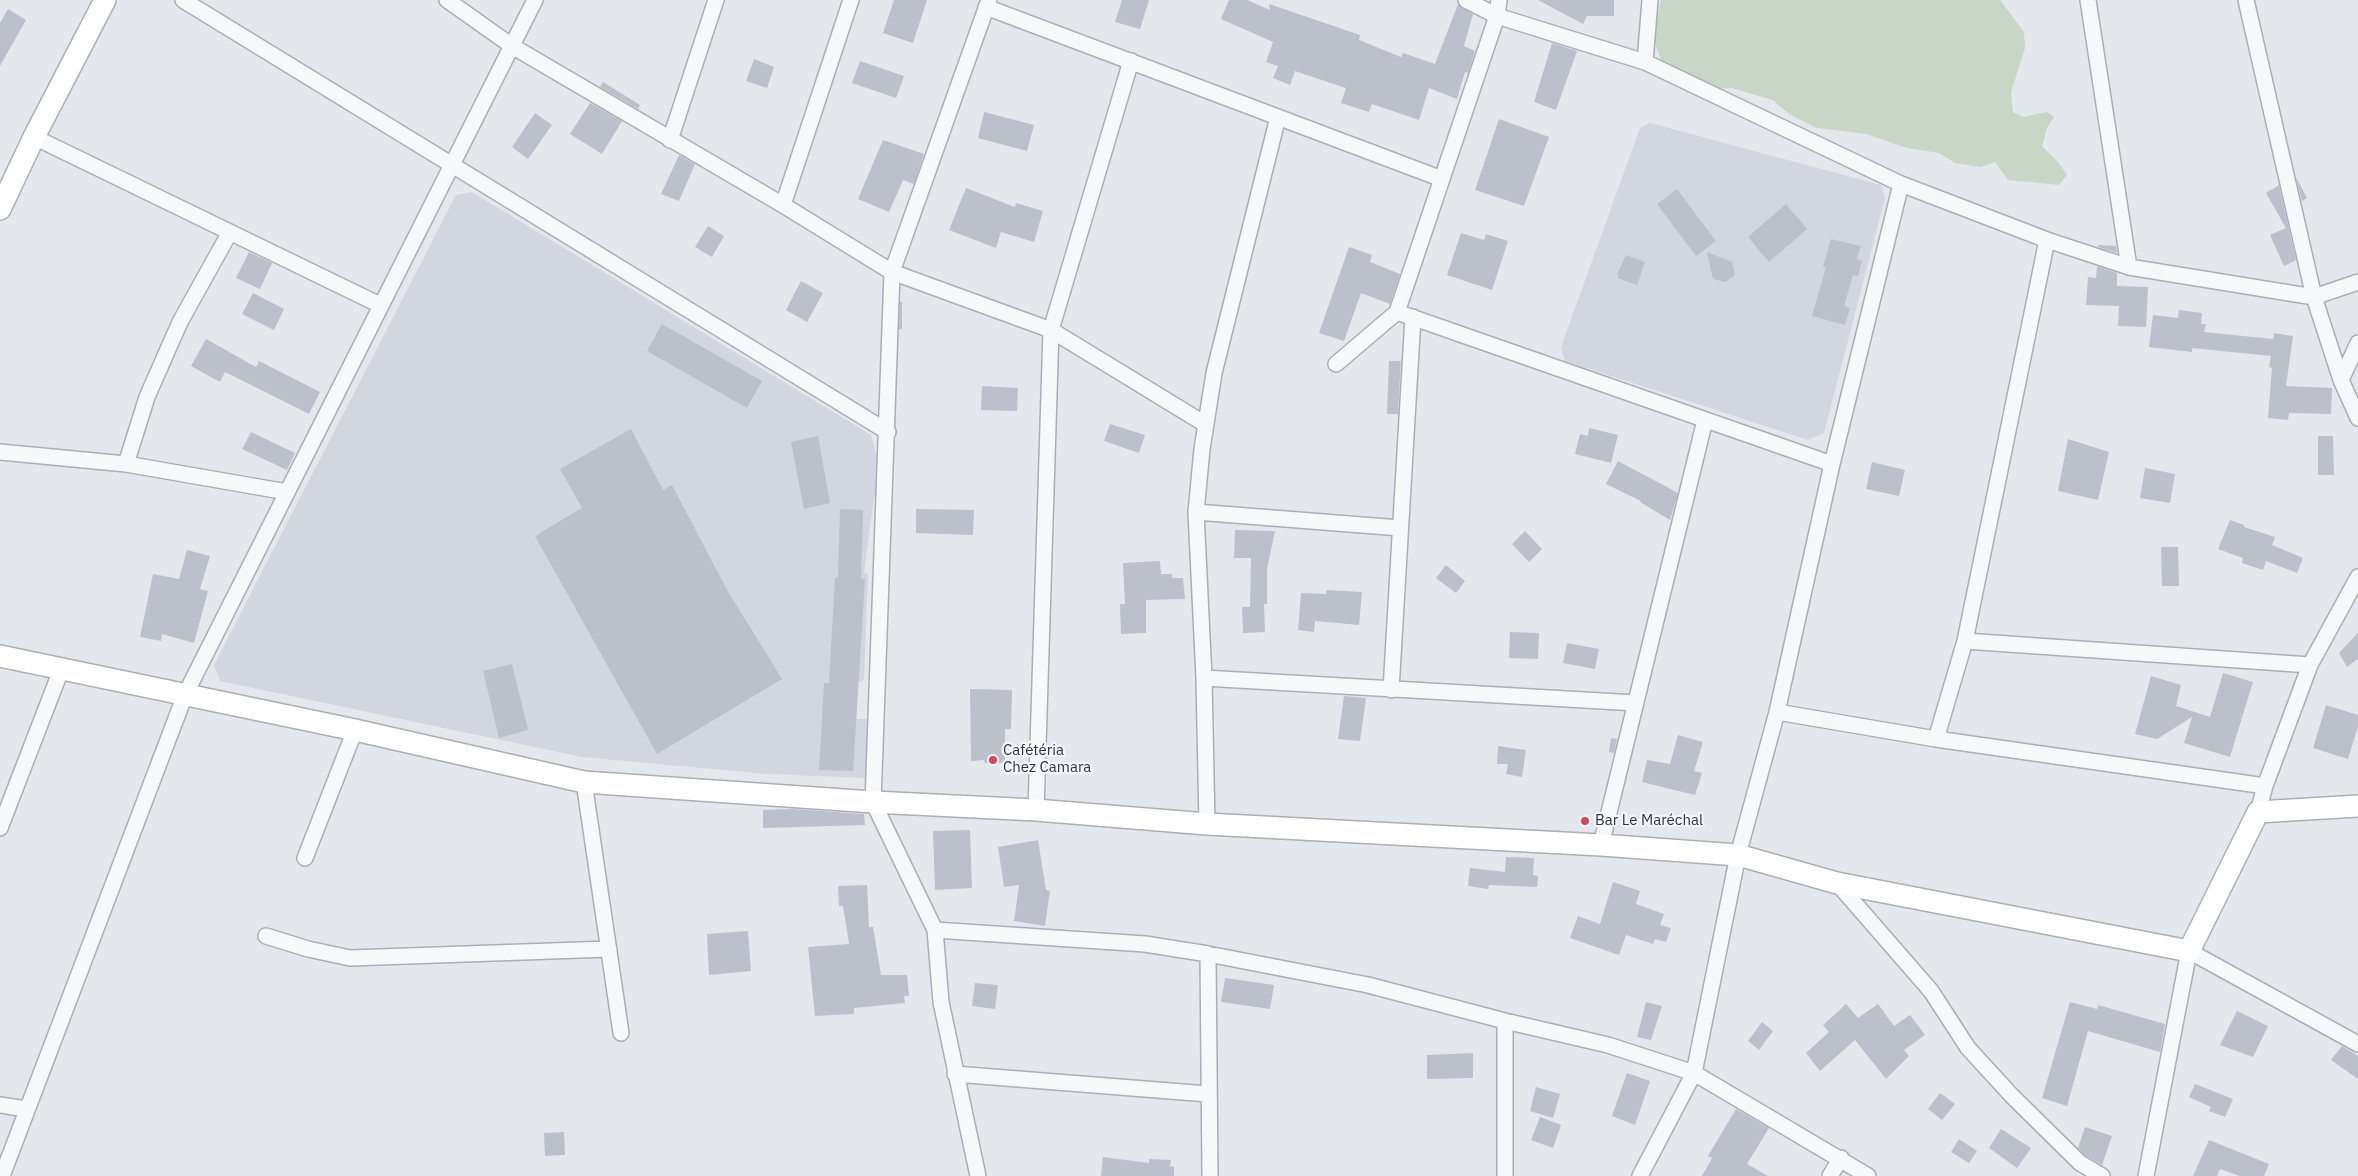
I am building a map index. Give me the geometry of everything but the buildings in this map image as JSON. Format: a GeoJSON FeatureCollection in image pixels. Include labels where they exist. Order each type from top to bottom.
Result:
{"type":"FeatureCollection","features":[{"type":"Feature","properties":{"kind":"street"},"geometry":{"type":"LineString","coordinates":[[0,209],[34,137],[105,0]]}},
{"type":"Feature","properties":{"kind":"street"},"geometry":{"type":"LineString","coordinates":[[183,0],[888,432]]}},
{"type":"Feature","properties":{"kind":"street"},"geometry":{"type":"LineString","coordinates":[[447,0],[512,46],[783,205],[892,272],[1052,330],[1205,424]]}},
{"type":"Feature","properties":{"kind":"street"},"geometry":{"type":"LineString","coordinates":[[2,1176],[185,695],[450,164],[535,0]]}},
{"type":"Feature","properties":{"kind":"street"},"geometry":{"type":"LineString","coordinates":[[670,140],[716,0]]}},
{"type":"Feature","properties":{"kind":"street"},"geometry":{"type":"LineString","coordinates":[[783,205],[850,0]]}},
{"type":"Feature","properties":{"kind":"street"},"geometry":{"type":"LineString","coordinates":[[1466,0],[1497,16],[1645,62],[1901,184],[2048,240],[2130,267],[2314,297],[2358,282]]}},
{"type":"Feature","properties":{"kind":"street"},"geometry":{"type":"LineString","coordinates":[[1336,364],[1397,312],[1497,16],[1499,0]]}},
{"type":"Feature","properties":{"kind":"street"},"geometry":{"type":"LineString","coordinates":[[1645,62],[1650,0]]}},
{"type":"Feature","properties":{"kind":"street"},"geometry":{"type":"LineString","coordinates":[[2088,0],[2130,267]]}},
{"type":"Feature","properties":{"kind":"street"},"geometry":{"type":"LineString","coordinates":[[2246,0],[2314,297],[2341,380],[2358,418]]}},
{"type":"Feature","properties":{"kind":"street"},"geometry":{"type":"LineString","coordinates":[[978,1176],[941,1002],[936,930],[873,802],[888,432],[892,272],[987,4],[1131,62],[1442,179]]}},
{"type":"Feature","properties":{"kind":"street"},"geometry":{"type":"LineString","coordinates":[[1036,810],[1052,330],[1131,62]]}},
{"type":"Feature","properties":{"kind":"street"},"geometry":{"type":"LineString","coordinates":[[1207,824],[1204,678],[1196,512],[1205,424],[1214,373],[1278,117]]}},
{"type":"Feature","properties":{"kind":"street"},"geometry":{"type":"LineString","coordinates":[[34,137],[380,305]]}},
{"type":"Feature","properties":{"kind":"street"},"geometry":{"type":"LineString","coordinates":[[1640,1176],[1694,1073],[1738,855],[1777,712],[1832,464],[1901,184]]}},
{"type":"Feature","properties":{"kind":"street"},"geometry":{"type":"LineString","coordinates":[[126,464],[147,397],[180,322],[230,232]]}},
{"type":"Feature","properties":{"kind":"street"},"geometry":{"type":"LineString","coordinates":[[1936,739],[1965,640],[2048,240]]}},
{"type":"Feature","properties":{"kind":"street"},"geometry":{"type":"LineString","coordinates":[[1397,312],[1832,464]]}},
{"type":"Feature","properties":{"kind":"street"},"geometry":{"type":"LineString","coordinates":[[1390,690],[1413,317]]}},
{"type":"Feature","properties":{"kind":"street"},"geometry":{"type":"LineString","coordinates":[[2341,380],[2358,343]]}},
{"type":"Feature","properties":{"kind":"street"},"geometry":{"type":"LineString","coordinates":[[1601,845],[1705,420]]}},
{"type":"Feature","properties":{"kind":"street"},"geometry":{"type":"LineString","coordinates":[[0,452],[126,464],[287,492]]}},
{"type":"Feature","properties":{"kind":"street"},"geometry":{"type":"LineString","coordinates":[[1196,512],[1400,528]]}},
{"type":"Feature","properties":{"kind":"street"},"geometry":{"type":"LineString","coordinates":[[2146,1176],[2189,951],[2258,812],[2265,786],[2310,665],[2358,576]]}},
{"type":"Feature","properties":{"kind":"street"},"geometry":{"type":"LineString","coordinates":[[1965,640],[2310,665]]}},
{"type":"Feature","properties":{"kind":"street"},"geometry":{"type":"LineString","coordinates":[[0,656],[355,730],[584,782],[873,802],[1036,810],[1207,824],[1601,845],[1738,855],[1837,884],[2189,951],[2358,1044]]}},
{"type":"Feature","properties":{"kind":"street"},"geometry":{"type":"LineString","coordinates":[[0,828],[61,670]]}},
{"type":"Feature","properties":{"kind":"street"},"geometry":{"type":"LineString","coordinates":[[1204,678],[1636,703]]}},
{"type":"Feature","properties":{"kind":"street"},"geometry":{"type":"LineString","coordinates":[[1777,712],[1936,739],[2265,786]]}},
{"type":"Feature","properties":{"kind":"street"},"geometry":{"type":"LineString","coordinates":[[305,858],[355,730]]}},
{"type":"Feature","properties":{"kind":"street"},"geometry":{"type":"LineString","coordinates":[[584,782],[621,1033]]}},
{"type":"Feature","properties":{"kind":"street"},"geometry":{"type":"LineString","coordinates":[[2258,812],[2358,806]]}},
{"type":"Feature","properties":{"kind":"street"},"geometry":{"type":"LineString","coordinates":[[1837,884],[1931,991],[1968,1048],[2005,1090],[2080,1163],[2102,1176]]}},
{"type":"Feature","properties":{"kind":"street"},"geometry":{"type":"LineString","coordinates":[[936,930],[1145,944],[1208,954],[1368,985],[1505,1021],[1608,1045],[1694,1073],[1841,1158],[1868,1176]]}},
{"type":"Feature","properties":{"kind":"street"},"geometry":{"type":"LineString","coordinates":[[266,936],[308,949],[350,958],[609,949]]}},
{"type":"Feature","properties":{"kind":"street"},"geometry":{"type":"LineString","coordinates":[[1208,954],[1210,1176]]}},
{"type":"Feature","properties":{"kind":"street"},"geometry":{"type":"LineString","coordinates":[[1505,1021],[1505,1176]]}},
{"type":"Feature","properties":{"kind":"street"},"geometry":{"type":"LineString","coordinates":[[955,1074],[1208,1094]]}},
{"type":"Feature","properties":{"kind":"street"},"geometry":{"type":"LineString","coordinates":[[0,1105],[26,1109]]}},
{"type":"Feature","properties":{"kind":"street"},"geometry":{"type":"LineString","coordinates":[[1830,1176],[1841,1158]]}},
{"type":"Feature","properties":{"kind":"shaded area"},"geometry":{"type":"Polygon","coordinates":[[[1650,123],[1881,185],[1885,198],[1824,433],[1808,440],[1565,361],[1561,347],[1640,128],[1650,123]]]}},
{"type":"Feature","properties":{"kind":"shaded area"},"geometry":{"type":"Polygon","coordinates":[[[472,192],[871,435],[884,485],[881,499],[874,498],[864,572],[868,574],[864,680],[857,683],[856,719],[868,719],[866,778],[768,774],[582,757],[220,681],[214,665],[456,195],[472,192]]]}},
{"type":"Feature","properties":{"kind":"green space"},"geometry":{"type":"Polygon","coordinates":[[[1661,0],[2000,0],[2024,32],[2025,48],[2011,92],[2013,112],[2023,117],[2047,112],[2054,117],[2047,128],[2042,146],[2058,162],[2067,175],[2059,185],[2008,180],[1995,162],[1981,167],[1955,163],[1939,153],[1907,148],[1866,134],[1817,128],[1789,114],[1773,100],[1731,88],[1709,89],[1665,71],[1653,37],[1661,0]]]}},
{"type":"Feature","properties":{"kind":"place","name":"Cafétéria Chez Camara"},"geometry":{"type":"Point","coordinates":[993,760]}},
{"type":"Feature","properties":{"kind":"place","name":"Bar Le Maréchal"},"geometry":{"type":"Point","coordinates":[1585,821]}}]}
